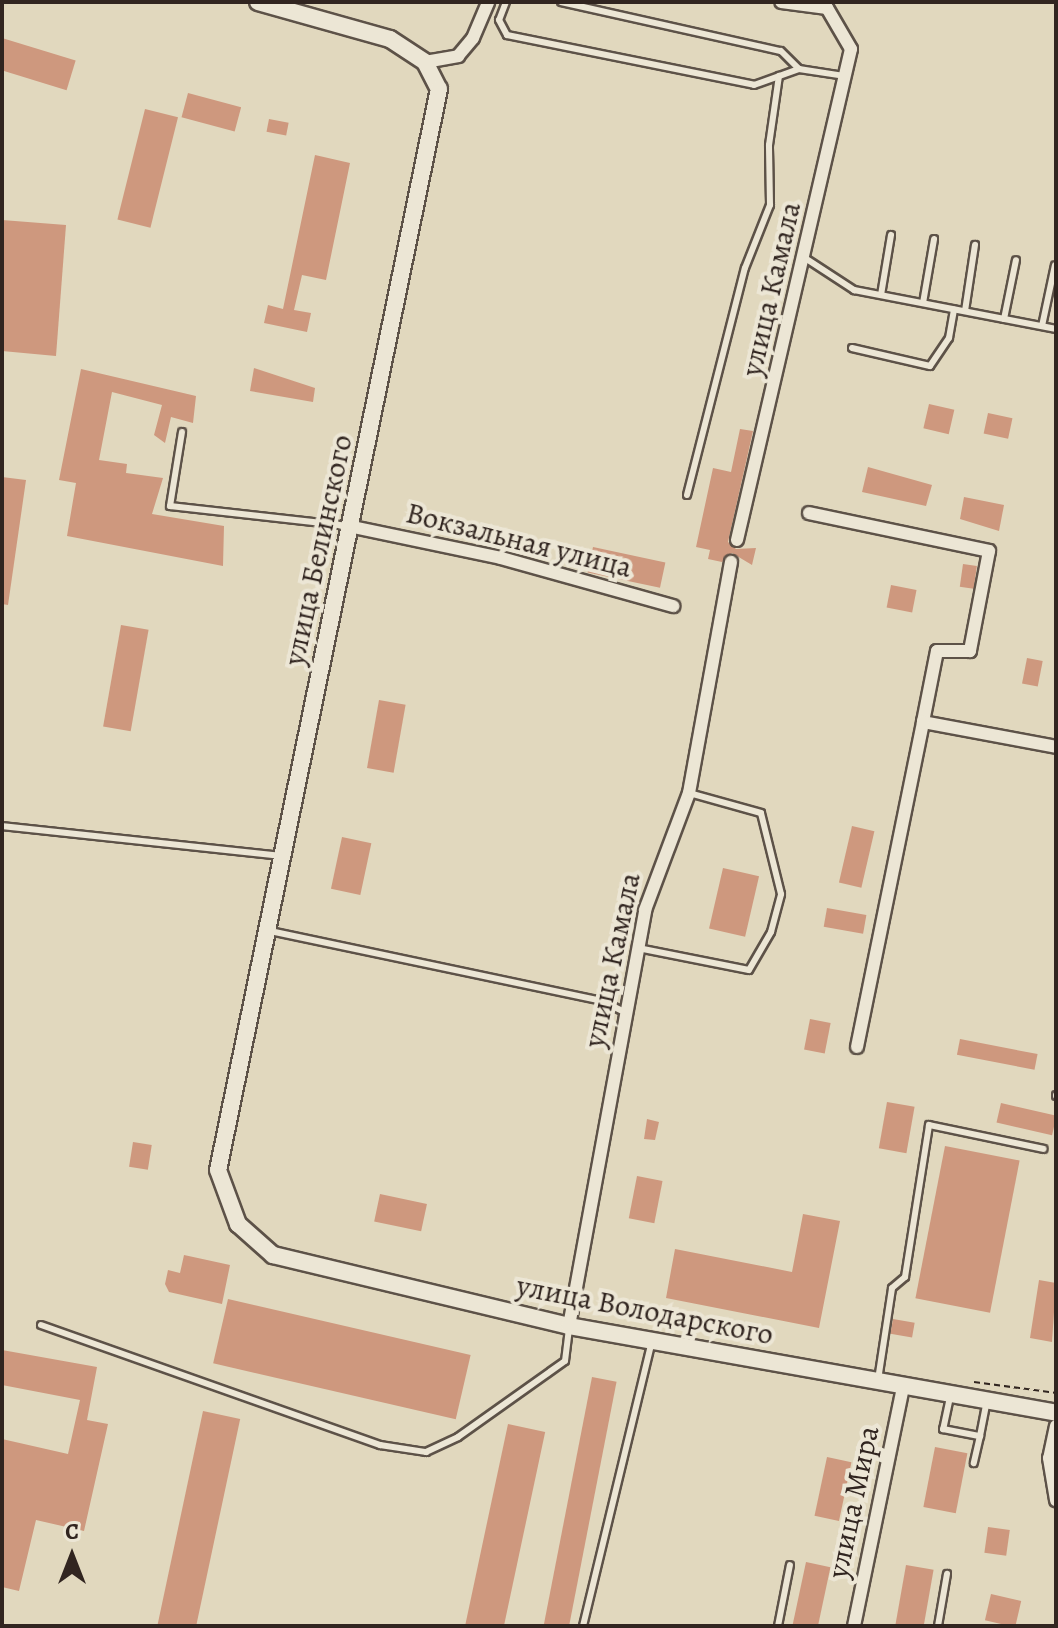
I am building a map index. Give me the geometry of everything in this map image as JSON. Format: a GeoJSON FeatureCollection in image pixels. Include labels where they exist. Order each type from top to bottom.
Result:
{"type":"FeatureCollection","features":[{"type":"Feature","properties":{"kind":"street"},"geometry":{"type":"LineString","coordinates":[[258,2],[390,39],[425,62],[458,56],[473,38],[488,2]]}},
{"type":"Feature","properties":{"kind":"street"},"geometry":{"type":"LineString","coordinates":[[781,2],[827,8],[841,2]]}},
{"type":"Feature","properties":{"kind":"street","name":"улица Камала"},"geometry":{"type":"LineString","coordinates":[[737,540],[805,258],[851,49],[827,8]]}},
{"type":"Feature","properties":{"kind":"street","name":"улица Белинского"},"geometry":{"type":"LineString","coordinates":[[238,1224],[218,1170],[437,114],[439,89],[425,62]]}},
{"type":"Feature","properties":{"kind":"street"},"geometry":{"type":"LineString","coordinates":[[809,513],[989,551],[970,651],[937,651],[857,1047]]}},
{"type":"Feature","properties":{"kind":"street","name":"Вокзальная улица"},"geometry":{"type":"LineString","coordinates":[[353,527],[501,558],[673,606]]}},
{"type":"Feature","properties":{"kind":"street","name":"улица Камала"},"geometry":{"type":"LineString","coordinates":[[569,1326],[638,948],[654,875],[689,793],[731,562]]}},
{"type":"Feature","properties":{"kind":"street"},"geometry":{"type":"LineString","coordinates":[[923,722],[1056,747]]}},
{"type":"Feature","properties":{"kind":"street","name":"улица Володарского"},"geometry":{"type":"LineString","coordinates":[[238,1224],[273,1255],[569,1326],[950,1397],[1056,1413]]}},
{"type":"Feature","properties":{"kind":"street","name":"улица Мира"},"geometry":{"type":"LineString","coordinates":[[854,1626],[903,1388]]}},
{"type":"Feature","properties":{"kind":"street"},"geometry":{"type":"LineString","coordinates":[[1056,1426],[1049,1458],[1056,1500]]}},
{"type":"Feature","properties":{"kind":"lane"},"geometry":{"type":"LineString","coordinates":[[506,2],[499,20],[507,35],[754,85],[799,69],[845,76]]}},
{"type":"Feature","properties":{"kind":"lane"},"geometry":{"type":"LineString","coordinates":[[561,2],[781,51],[799,69]]}},
{"type":"Feature","properties":{"kind":"lane"},"geometry":{"type":"LineString","coordinates":[[687,495],[745,268],[770,205],[769,145],[779,76]]}},
{"type":"Feature","properties":{"kind":"lane"},"geometry":{"type":"LineString","coordinates":[[881,295],[891,235]]}},
{"type":"Feature","properties":{"kind":"lane"},"geometry":{"type":"LineString","coordinates":[[923,303],[934,239]]}},
{"type":"Feature","properties":{"kind":"lane"},"geometry":{"type":"LineString","coordinates":[[965,311],[975,245]]}},
{"type":"Feature","properties":{"kind":"lane"},"geometry":{"type":"LineString","coordinates":[[805,258],[854,290],[1056,329]]}},
{"type":"Feature","properties":{"kind":"lane"},"geometry":{"type":"LineString","coordinates":[[1004,319],[1016,260]]}},
{"type":"Feature","properties":{"kind":"lane"},"geometry":{"type":"LineString","coordinates":[[1042,326],[1055,265]]}},
{"type":"Feature","properties":{"kind":"lane"},"geometry":{"type":"LineString","coordinates":[[852,348],[930,366],[949,338],[954,309]]}},
{"type":"Feature","properties":{"kind":"lane"},"geometry":{"type":"LineString","coordinates":[[182,432],[170,506],[353,527]]}},
{"type":"Feature","properties":{"kind":"lane"},"geometry":{"type":"LineString","coordinates":[[638,948],[749,970],[771,932],[781,894],[761,813],[689,793]]}},
{"type":"Feature","properties":{"kind":"lane"},"geometry":{"type":"LineString","coordinates":[[2,826],[282,856]]}},
{"type":"Feature","properties":{"kind":"lane"},"geometry":{"type":"LineString","coordinates":[[267,930],[602,1001],[626,1012]]}},
{"type":"Feature","properties":{"kind":"lane"},"geometry":{"type":"LineString","coordinates":[[877,1383],[892,1288],[905,1277],[929,1125],[1044,1149]]}},
{"type":"Feature","properties":{"kind":"lane"},"geometry":{"type":"LineString","coordinates":[[41,1325],[380,1445],[426,1452],[458,1437],[565,1361],[569,1326]]}},
{"type":"Feature","properties":{"kind":"lane"},"geometry":{"type":"LineString","coordinates":[[583,1626],[652,1341]]}},
{"type":"Feature","properties":{"kind":"lane"},"geometry":{"type":"LineString","coordinates":[[950,1397],[943,1429],[980,1436]]}},
{"type":"Feature","properties":{"kind":"lane"},"geometry":{"type":"LineString","coordinates":[[974,1463],[986,1402]]}},
{"type":"Feature","properties":{"kind":"lane"},"geometry":{"type":"LineString","coordinates":[[778,1626],[790,1565]]}},
{"type":"Feature","properties":{"kind":"lane"},"geometry":{"type":"LineString","coordinates":[[938,1626],[947,1574]]}},
{"type":"Feature","properties":{"kind":"building"},"geometry":{"type":"Polygon","coordinates":[[[2,38],[76,61],[67,90],[2,70],[2,38]]]}},
{"type":"Feature","properties":{"kind":"building"},"geometry":{"type":"Polygon","coordinates":[[[188,93],[241,107],[235,131],[182,117],[188,93]]]}},
{"type":"Feature","properties":{"kind":"building"},"geometry":{"type":"Polygon","coordinates":[[[145,109],[178,117],[150,228],[117,220],[145,109]]]}},
{"type":"Feature","properties":{"kind":"building"},"geometry":{"type":"Polygon","coordinates":[[[269,119],[289,123],[286,136],[267,132],[269,119]]]}},
{"type":"Feature","properties":{"kind":"building"},"geometry":{"type":"Polygon","coordinates":[[[315,155],[350,163],[326,280],[302,275],[294,310],[311,313],[307,332],[264,323],[268,305],[283,309],[315,155]]]}},
{"type":"Feature","properties":{"kind":"building"},"geometry":{"type":"Polygon","coordinates":[[[2,220],[66,225],[56,356],[2,351],[2,220]]]}},
{"type":"Feature","properties":{"kind":"building"},"geometry":{"type":"Polygon","coordinates":[[[254,368],[315,388],[313,402],[250,391],[254,368]]]}},
{"type":"Feature","properties":{"kind":"building"},"geometry":{"type":"Polygon","coordinates":[[[81,369],[196,396],[193,423],[171,417],[165,443],[154,435],[162,405],[112,392],[99,460],[127,464],[126,473],[163,478],[152,514],[224,526],[223,566],[67,536],[76,483],[59,480],[81,369]]]}},
{"type":"Feature","properties":{"kind":"building"},"geometry":{"type":"Polygon","coordinates":[[[929,404],[954,410],[949,434],[923,428],[929,404]]]}},
{"type":"Feature","properties":{"kind":"building"},"geometry":{"type":"Polygon","coordinates":[[[988,413],[1012,418],[1008,439],[984,434],[988,413]]]}},
{"type":"Feature","properties":{"kind":"building"},"geometry":{"type":"Polygon","coordinates":[[[740,429],[753,431],[728,542],[736,549],[756,548],[752,565],[732,553],[722,562],[708,559],[710,550],[696,547],[713,468],[731,472],[740,429]]]}},
{"type":"Feature","properties":{"kind":"building"},"geometry":{"type":"Polygon","coordinates":[[[868,467],[932,485],[926,506],[862,492],[868,467]]]}},
{"type":"Feature","properties":{"kind":"building"},"geometry":{"type":"Polygon","coordinates":[[[2,477],[26,480],[8,605],[2,604],[2,477]]]}},
{"type":"Feature","properties":{"kind":"building"},"geometry":{"type":"Polygon","coordinates":[[[964,497],[1004,505],[999,531],[960,519],[964,497]]]}},
{"type":"Feature","properties":{"kind":"building"},"geometry":{"type":"Polygon","coordinates":[[[593,547],[665,562],[660,588],[588,572],[593,547]]]}},
{"type":"Feature","properties":{"kind":"building"},"geometry":{"type":"Polygon","coordinates":[[[963,564],[977,566],[974,589],[960,587],[963,564]]]}},
{"type":"Feature","properties":{"kind":"building"},"geometry":{"type":"Polygon","coordinates":[[[891,585],[917,590],[912,613],[887,608],[891,585]]]}},
{"type":"Feature","properties":{"kind":"building"},"geometry":{"type":"Polygon","coordinates":[[[121,625],[149,630],[131,731],[103,726],[121,625]]]}},
{"type":"Feature","properties":{"kind":"building"},"geometry":{"type":"Polygon","coordinates":[[[1027,658],[1043,661],[1038,687],[1022,684],[1027,658]]]}},
{"type":"Feature","properties":{"kind":"building"},"geometry":{"type":"Polygon","coordinates":[[[379,700],[406,705],[394,773],[367,768],[379,700]]]}},
{"type":"Feature","properties":{"kind":"building"},"geometry":{"type":"Polygon","coordinates":[[[852,826],[874,831],[861,888],[839,883],[852,826]]]}},
{"type":"Feature","properties":{"kind":"building"},"geometry":{"type":"Polygon","coordinates":[[[342,837],[371,843],[360,895],[331,889],[342,837]]]}},
{"type":"Feature","properties":{"kind":"building"},"geometry":{"type":"Polygon","coordinates":[[[723,868],[759,876],[745,937],[709,928],[723,868]]]}},
{"type":"Feature","properties":{"kind":"building"},"geometry":{"type":"Polygon","coordinates":[[[827,908],[866,915],[863,934],[824,927],[827,908]]]}},
{"type":"Feature","properties":{"kind":"building"},"geometry":{"type":"Polygon","coordinates":[[[810,1019],[831,1023],[825,1053],[804,1049],[810,1019]]]}},
{"type":"Feature","properties":{"kind":"building"},"geometry":{"type":"Polygon","coordinates":[[[960,1039],[1038,1054],[1034,1070],[957,1055],[960,1039]]]}},
{"type":"Feature","properties":{"kind":"building"},"geometry":{"type":"Polygon","coordinates":[[[887,1102],[915,1107],[906,1153],[879,1148],[887,1102]]]}},
{"type":"Feature","properties":{"kind":"building"},"geometry":{"type":"Polygon","coordinates":[[[1001,1103],[1056,1116],[1052,1135],[997,1122],[1001,1103]]]}},
{"type":"Feature","properties":{"kind":"building"},"geometry":{"type":"Polygon","coordinates":[[[647,1119],[659,1122],[655,1140],[644,1139],[647,1119]]]}},
{"type":"Feature","properties":{"kind":"building"},"geometry":{"type":"Polygon","coordinates":[[[133,1142],[152,1145],[148,1170],[129,1167],[133,1142]]]}},
{"type":"Feature","properties":{"kind":"building"},"geometry":{"type":"Polygon","coordinates":[[[945,1146],[1020,1161],[990,1313],[915,1298],[945,1146]]]}},
{"type":"Feature","properties":{"kind":"building"},"geometry":{"type":"Polygon","coordinates":[[[637,1176],[663,1181],[654,1223],[629,1218],[637,1176]]]}},
{"type":"Feature","properties":{"kind":"building"},"geometry":{"type":"Polygon","coordinates":[[[380,1194],[427,1204],[421,1231],[374,1221],[380,1194]]]}},
{"type":"Feature","properties":{"kind":"building"},"geometry":{"type":"Polygon","coordinates":[[[803,1214],[840,1221],[819,1328],[666,1298],[675,1249],[792,1272],[803,1214]]]}},
{"type":"Feature","properties":{"kind":"building"},"geometry":{"type":"Polygon","coordinates":[[[184,1255],[230,1265],[222,1304],[169,1292],[165,1284],[168,1270],[180,1273],[184,1255]]]}},
{"type":"Feature","properties":{"kind":"building"},"geometry":{"type":"Polygon","coordinates":[[[1039,1280],[1056,1283],[1052,1342],[1030,1338],[1039,1280]]]}},
{"type":"Feature","properties":{"kind":"building"},"geometry":{"type":"Polygon","coordinates":[[[228,1299],[471,1355],[456,1419],[213,1363],[228,1299]]]}},
{"type":"Feature","properties":{"kind":"building"},"geometry":{"type":"Polygon","coordinates":[[[893,1319],[915,1323],[912,1338],[890,1334],[893,1319]]]}},
{"type":"Feature","properties":{"kind":"building"},"geometry":{"type":"Polygon","coordinates":[[[2,1350],[97,1367],[87,1420],[108,1424],[84,1531],[36,1520],[19,1591],[2,1587],[2,1439],[68,1454],[80,1400],[2,1385],[2,1350]]]}},
{"type":"Feature","properties":{"kind":"building"},"geometry":{"type":"Polygon","coordinates":[[[592,1377],[617,1382],[569,1626],[544,1626],[592,1377]]]}},
{"type":"Feature","properties":{"kind":"building"},"geometry":{"type":"Polygon","coordinates":[[[203,1411],[240,1419],[196,1626],[157,1626],[203,1411]]]}},
{"type":"Feature","properties":{"kind":"building"},"geometry":{"type":"Polygon","coordinates":[[[508,1424],[545,1432],[504,1626],[465,1626],[508,1424]]]}},
{"type":"Feature","properties":{"kind":"building"},"geometry":{"type":"Polygon","coordinates":[[[935,1447],[967,1453],[956,1513],[923,1507],[935,1447]]]}},
{"type":"Feature","properties":{"kind":"building"},"geometry":{"type":"Polygon","coordinates":[[[827,1457],[851,1462],[839,1521],[815,1516],[827,1457]]]}},
{"type":"Feature","properties":{"kind":"building"},"geometry":{"type":"Polygon","coordinates":[[[988,1527],[1010,1530],[1006,1556],[984,1553],[988,1527]]]}},
{"type":"Feature","properties":{"kind":"building"},"geometry":{"type":"Polygon","coordinates":[[[806,1562],[830,1567],[818,1626],[792,1626],[806,1562]]]}},
{"type":"Feature","properties":{"kind":"building"},"geometry":{"type":"Polygon","coordinates":[[[906,1565],[934,1570],[924,1626],[895,1626],[906,1565]]]}},
{"type":"Feature","properties":{"kind":"building"},"geometry":{"type":"Polygon","coordinates":[[[991,1594],[1021,1601],[1015,1626],[985,1620],[991,1594]]]}}]}
